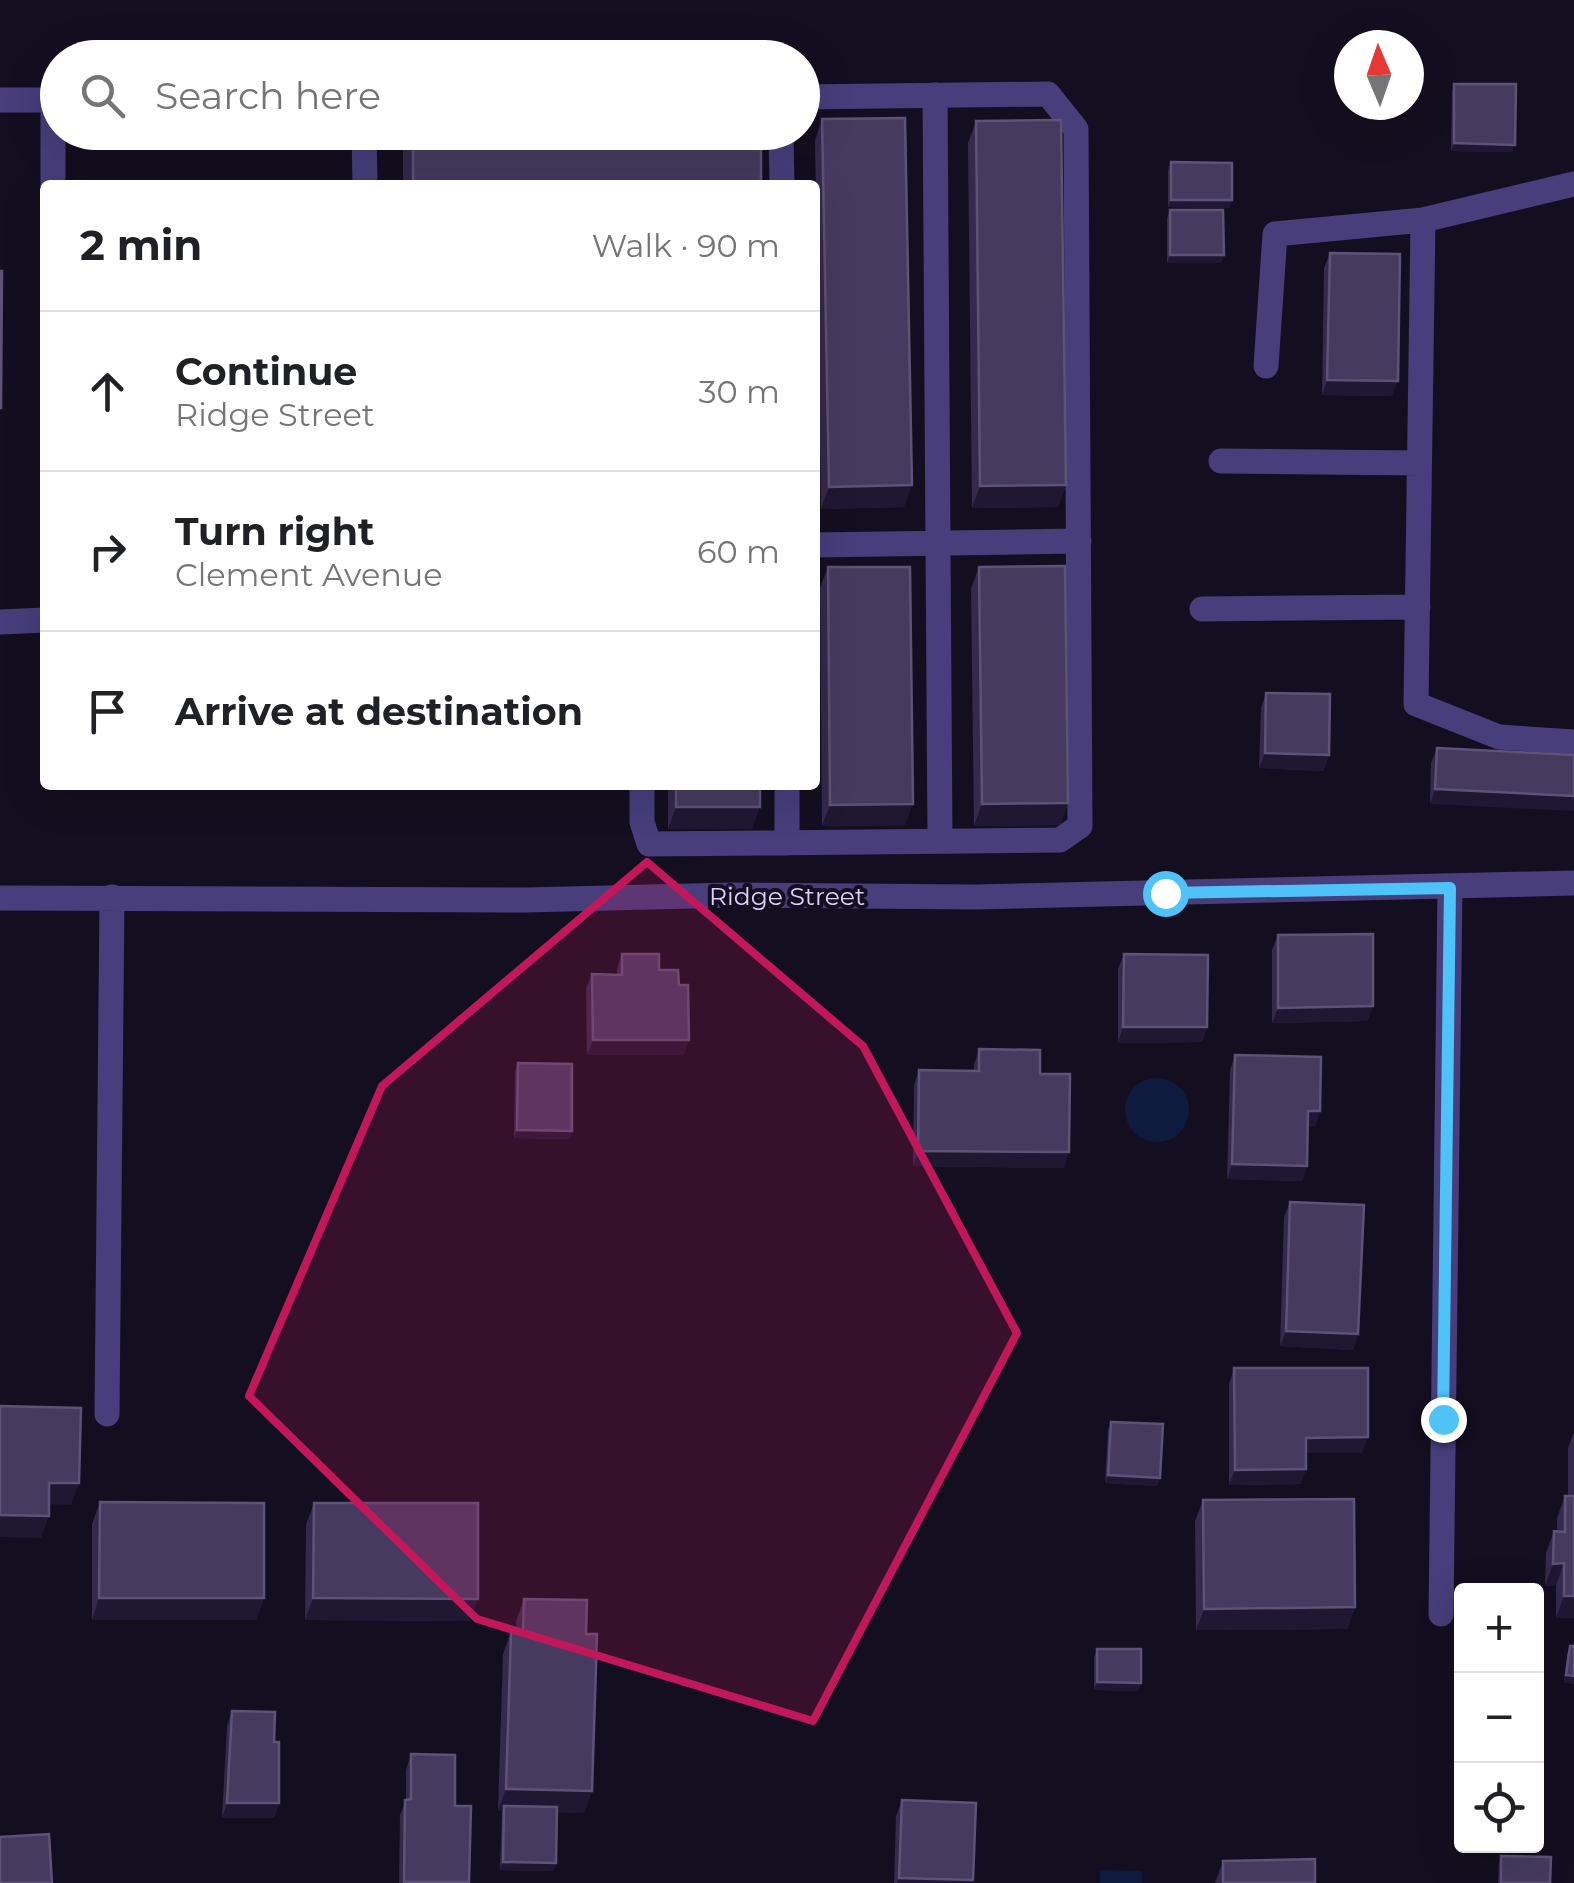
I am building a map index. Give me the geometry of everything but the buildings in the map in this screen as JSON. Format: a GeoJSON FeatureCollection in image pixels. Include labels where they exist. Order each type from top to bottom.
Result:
{"type":"FeatureCollection","features":[{"type":"Feature","properties":{"kind":"street"},"geometry":{"type":"LineString","coordinates":[[642,790],[642,822],[649,844],[1060,840],[1080,826],[1076,128],[1048,94],[820,98]]}},
{"type":"Feature","properties":{"kind":"street"},"geometry":{"type":"LineString","coordinates":[[935,95],[940,841]]}},
{"type":"Feature","properties":{"kind":"street"},"geometry":{"type":"LineString","coordinates":[[0,100],[40,100]]}},
{"type":"Feature","properties":{"kind":"street"},"geometry":{"type":"LineString","coordinates":[[53,180],[54,150]]}},
{"type":"Feature","properties":{"kind":"street"},"geometry":{"type":"LineString","coordinates":[[364,150],[365,180]]}},
{"type":"Feature","properties":{"kind":"street"},"geometry":{"type":"LineString","coordinates":[[782,150],[782,180]]}},
{"type":"Feature","properties":{"kind":"street"},"geometry":{"type":"LineString","coordinates":[[1266,366],[1275,234],[1424,220],[1574,184]]}},
{"type":"Feature","properties":{"kind":"street"},"geometry":{"type":"LineString","coordinates":[[1424,220],[1416,704],[1500,737],[1574,742]]}},
{"type":"Feature","properties":{"kind":"street"},"geometry":{"type":"LineString","coordinates":[[1221,461],[1419,464]]}},
{"type":"Feature","properties":{"kind":"street"},"geometry":{"type":"LineString","coordinates":[[820,544],[1079,541]]}},
{"type":"Feature","properties":{"kind":"street"},"geometry":{"type":"LineString","coordinates":[[1202,608],[1418,607]]}},
{"type":"Feature","properties":{"kind":"street"},"geometry":{"type":"LineString","coordinates":[[0,622],[40,620]]}},
{"type":"Feature","properties":{"kind":"street"},"geometry":{"type":"LineString","coordinates":[[787,790],[787,843]]}},
{"type":"Feature","properties":{"kind":"street","name":"Ridge Street"},"geometry":{"type":"LineString","coordinates":[[0,898],[526,900],[976,896],[1574,883]]}},
{"type":"Feature","properties":{"kind":"street"},"geometry":{"type":"LineString","coordinates":[[1441,1614],[1450,888]]}},
{"type":"Feature","properties":{"kind":"street"},"geometry":{"type":"LineString","coordinates":[[106,1414],[112,897]]}},
{"type":"Feature","properties":{"kind":"highlighted area"},"geometry":{"type":"Polygon","coordinates":[[[647,862],[863,1046],[1017,1333],[813,1721],[477,1619],[249,1396],[382,1086],[647,862]]]}},
{"type":"Feature","properties":{"kind":"water"},"geometry":{"type":"Polygon","coordinates":[[[1157,1078],[1180,1087],[1189,1110],[1180,1133],[1157,1142],[1134,1133],[1125,1110],[1134,1087],[1157,1078]]]}},
{"type":"Feature","properties":{"kind":"water"},"geometry":{"type":"Polygon","coordinates":[[[1100,1870],[1142,1871],[1142,1883],[1100,1883],[1100,1870]]]}},
{"type":"Feature","properties":{"kind":"route"},"geometry":{"type":"LineString","coordinates":[[1165,893],[1450,888],[1443,1419]]}}]}
